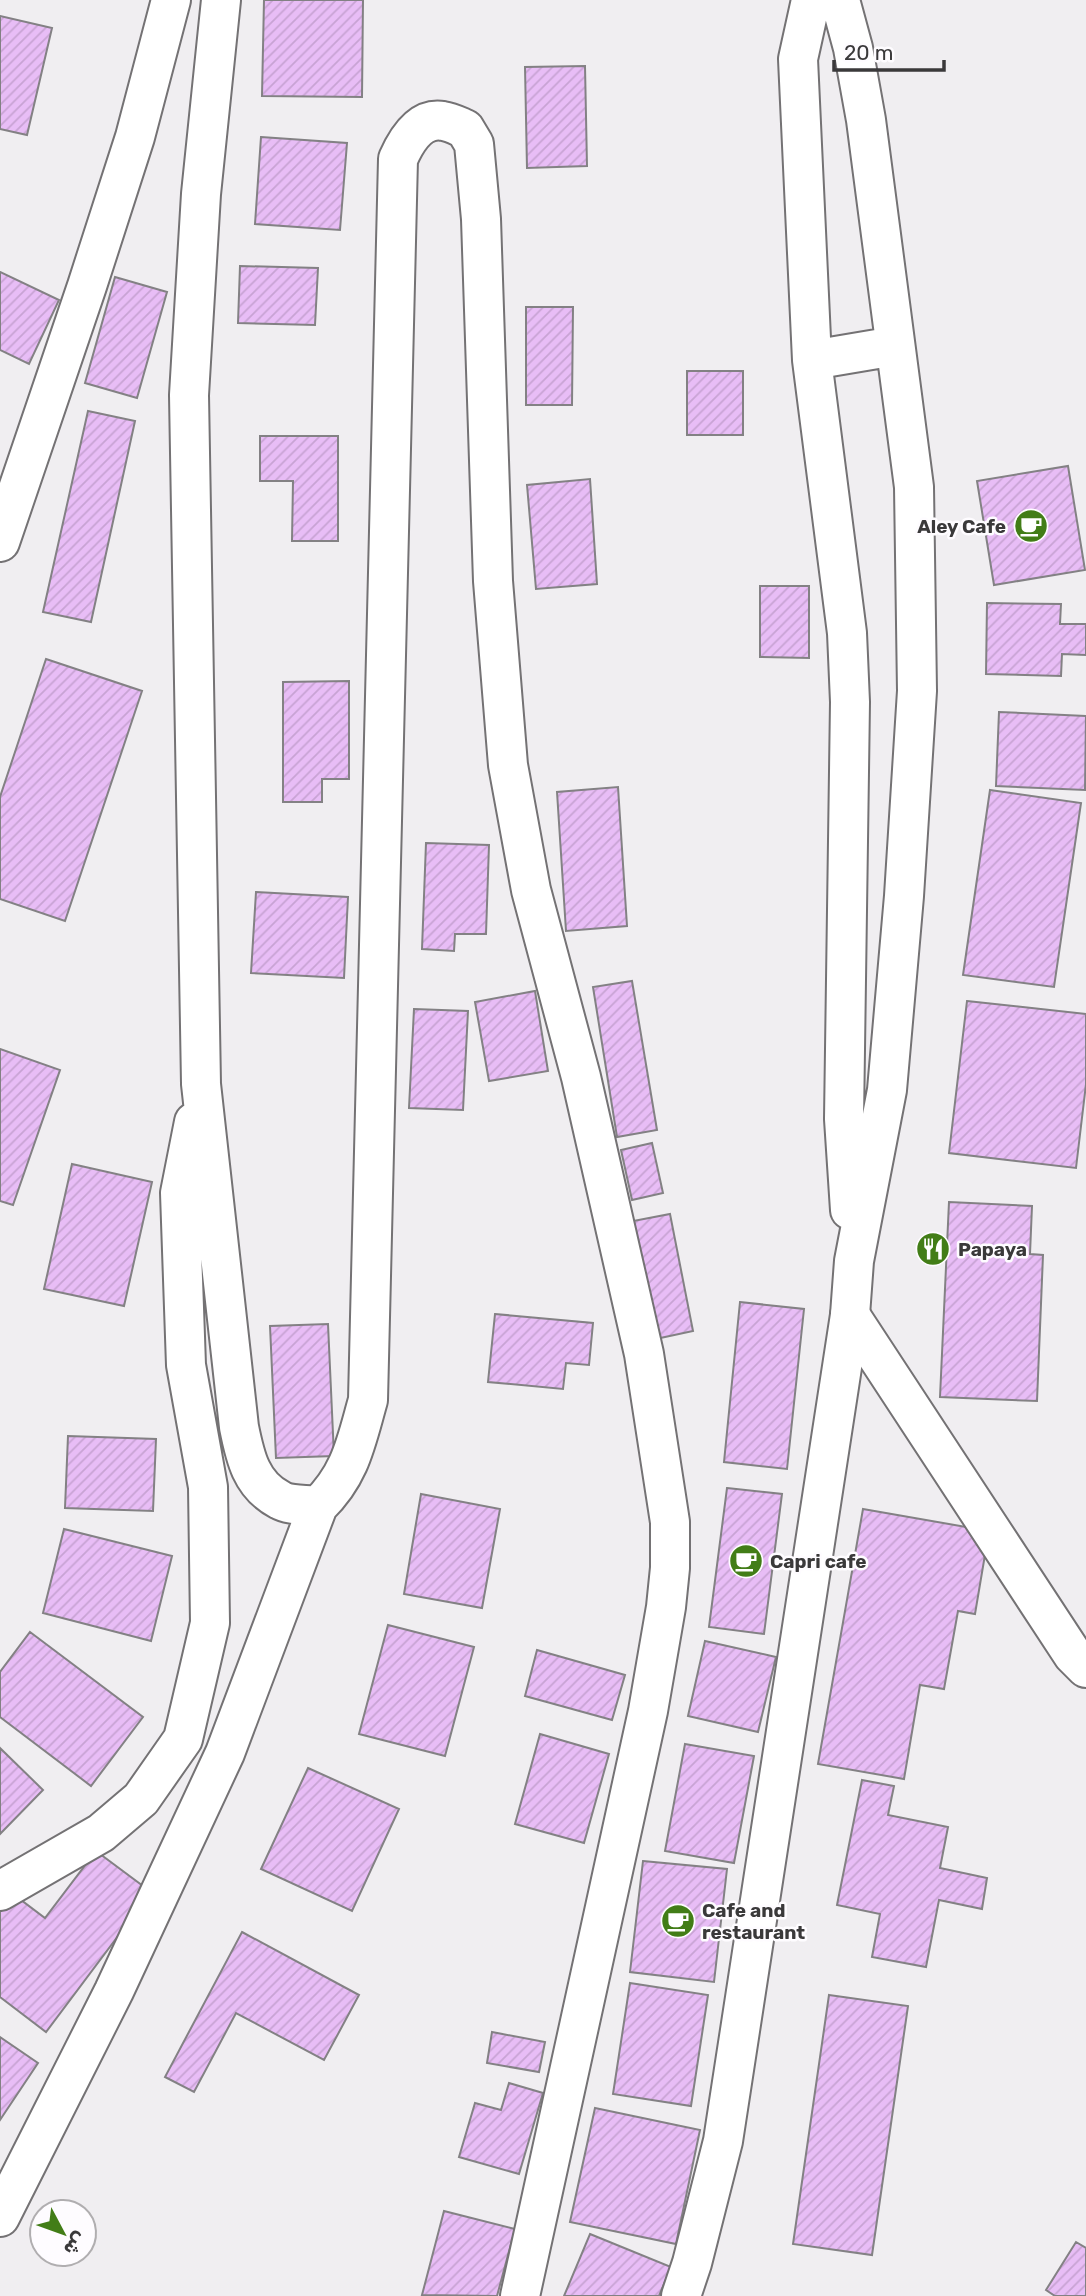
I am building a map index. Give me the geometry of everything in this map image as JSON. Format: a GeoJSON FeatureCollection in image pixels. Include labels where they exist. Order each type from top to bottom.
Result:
{"type":"FeatureCollection","features":[{"type":"Feature","properties":{"kind":"street"},"geometry":{"type":"LineString","coordinates":[[0,542],[88,286],[135,137],[171,0]]}},
{"type":"Feature","properties":{"kind":"street"},"geometry":{"type":"LineString","coordinates":[[221,0],[201,194],[189,395],[201,1084],[239,1427],[245,1459],[254,1478],[282,1501],[318,1506]]}},
{"type":"Feature","properties":{"kind":"street"},"geometry":{"type":"LineString","coordinates":[[811,0],[798,60],[812,360],[847,632],[850,702],[844,1119],[854,1261]]}},
{"type":"Feature","properties":{"kind":"street"},"geometry":{"type":"LineString","coordinates":[[681,2296],[723,2141],[850,1315],[854,1261],[887,1090],[904,896],[917,691],[914,487],[866,120],[853,48],[840,0]]}},
{"type":"Feature","properties":{"kind":"street"},"geometry":{"type":"LineString","coordinates":[[0,2217],[114,1991],[225,1753],[318,1506],[336,1488],[350,1461],[368,1400],[398,159],[406,139],[422,126],[441,120],[465,129],[474,144],[481,219],[493,581],[508,765],[531,890],[581,1077],[644,1354],[670,1522],[670,1568],[666,1607],[648,1711],[520,2296]]}},
{"type":"Feature","properties":{"kind":"street"},"geometry":{"type":"LineString","coordinates":[[812,360],[895,346]]}},
{"type":"Feature","properties":{"kind":"street"},"geometry":{"type":"LineString","coordinates":[[0,1891],[100,1833],[141,1799],[183,1740],[210,1623],[208,1487],[186,1365],[180,1193],[201,1084]]}},
{"type":"Feature","properties":{"kind":"street"},"geometry":{"type":"LineString","coordinates":[[850,1315],[1073,1655],[1086,1668]]}},
{"type":"Feature","properties":{"kind":"building"},"geometry":{"type":"Polygon","coordinates":[[[264,0],[363,0],[362,97],[262,96],[264,0]]]}},
{"type":"Feature","properties":{"kind":"building"},"geometry":{"type":"Polygon","coordinates":[[[0,16],[52,28],[27,135],[0,129],[0,16]]]}},
{"type":"Feature","properties":{"kind":"building"},"geometry":{"type":"Polygon","coordinates":[[[585,66],[587,166],[527,168],[525,67],[585,66]]]}},
{"type":"Feature","properties":{"kind":"building"},"geometry":{"type":"Polygon","coordinates":[[[261,137],[347,143],[340,230],[255,224],[261,137]]]}},
{"type":"Feature","properties":{"kind":"building"},"geometry":{"type":"Polygon","coordinates":[[[240,266],[318,268],[315,325],[238,323],[240,266]]]}},
{"type":"Feature","properties":{"kind":"building"},"geometry":{"type":"Polygon","coordinates":[[[0,272],[59,300],[29,364],[0,350],[0,272]]]}},
{"type":"Feature","properties":{"kind":"building"},"geometry":{"type":"Polygon","coordinates":[[[115,277],[167,292],[137,398],[85,383],[115,277]]]}},
{"type":"Feature","properties":{"kind":"building"},"geometry":{"type":"Polygon","coordinates":[[[526,307],[573,307],[572,405],[526,405],[526,307]]]}},
{"type":"Feature","properties":{"kind":"building"},"geometry":{"type":"Polygon","coordinates":[[[687,371],[743,371],[743,435],[687,435],[687,371]]]}},
{"type":"Feature","properties":{"kind":"building"},"geometry":{"type":"Polygon","coordinates":[[[88,411],[135,421],[91,622],[43,612],[88,411]]]}},
{"type":"Feature","properties":{"kind":"building"},"geometry":{"type":"Polygon","coordinates":[[[260,436],[338,436],[338,541],[292,541],[293,481],[260,481],[260,436]]]}},
{"type":"Feature","properties":{"kind":"building","name":"Aley Cafe"},"geometry":{"type":"Polygon","coordinates":[[[1068,466],[1085,570],[994,585],[977,481],[1068,466]]]}},
{"type":"Feature","properties":{"kind":"building"},"geometry":{"type":"Polygon","coordinates":[[[590,479],[597,584],[536,589],[527,485],[590,479]]]}},
{"type":"Feature","properties":{"kind":"building"},"geometry":{"type":"Polygon","coordinates":[[[760,586],[809,586],[809,658],[760,657],[760,586]]]}},
{"type":"Feature","properties":{"kind":"building"},"geometry":{"type":"Polygon","coordinates":[[[987,603],[1061,604],[1060,624],[1086,624],[1086,655],[1062,654],[1061,676],[986,674],[987,603]]]}},
{"type":"Feature","properties":{"kind":"building"},"geometry":{"type":"Polygon","coordinates":[[[46,659],[142,691],[65,921],[0,899],[0,797],[46,659]]]}},
{"type":"Feature","properties":{"kind":"building"},"geometry":{"type":"Polygon","coordinates":[[[349,681],[349,779],[322,779],[322,802],[283,802],[283,682],[349,681]]]}},
{"type":"Feature","properties":{"kind":"building"},"geometry":{"type":"Polygon","coordinates":[[[999,712],[1086,716],[1085,790],[996,786],[999,712]]]}},
{"type":"Feature","properties":{"kind":"building"},"geometry":{"type":"Polygon","coordinates":[[[618,787],[627,926],[566,931],[557,792],[618,787]]]}},
{"type":"Feature","properties":{"kind":"building"},"geometry":{"type":"Polygon","coordinates":[[[990,790],[1081,803],[1054,987],[963,975],[990,790]]]}},
{"type":"Feature","properties":{"kind":"building"},"geometry":{"type":"Polygon","coordinates":[[[426,843],[489,845],[486,934],[455,934],[454,951],[422,949],[426,843]]]}},
{"type":"Feature","properties":{"kind":"building"},"geometry":{"type":"Polygon","coordinates":[[[256,892],[348,897],[344,978],[251,973],[256,892]]]}},
{"type":"Feature","properties":{"kind":"building"},"geometry":{"type":"Polygon","coordinates":[[[632,981],[657,1130],[617,1137],[593,987],[632,981]]]}},
{"type":"Feature","properties":{"kind":"building"},"geometry":{"type":"Polygon","coordinates":[[[535,991],[548,1071],[489,1081],[475,1002],[535,991]]]}},
{"type":"Feature","properties":{"kind":"building"},"geometry":{"type":"Polygon","coordinates":[[[967,1001],[1086,1014],[1086,1084],[1076,1168],[949,1153],[967,1001]]]}},
{"type":"Feature","properties":{"kind":"building"},"geometry":{"type":"Polygon","coordinates":[[[414,1009],[468,1011],[463,1110],[409,1108],[414,1009]]]}},
{"type":"Feature","properties":{"kind":"building"},"geometry":{"type":"Polygon","coordinates":[[[0,1049],[60,1070],[13,1205],[0,1201],[0,1049]]]}},
{"type":"Feature","properties":{"kind":"building"},"geometry":{"type":"Polygon","coordinates":[[[652,1143],[663,1193],[632,1200],[621,1150],[652,1143]]]}},
{"type":"Feature","properties":{"kind":"building"},"geometry":{"type":"Polygon","coordinates":[[[72,1164],[152,1182],[124,1306],[44,1289],[72,1164]]]}},
{"type":"Feature","properties":{"kind":"building"},"geometry":{"type":"Polygon","coordinates":[[[949,1202],[1032,1206],[1030,1254],[1043,1255],[1037,1401],[940,1397],[949,1202]]]}},
{"type":"Feature","properties":{"kind":"building"},"geometry":{"type":"Polygon","coordinates":[[[670,1214],[693,1331],[651,1340],[628,1222],[670,1214]]]}},
{"type":"Feature","properties":{"kind":"building"},"geometry":{"type":"Polygon","coordinates":[[[740,1302],[804,1309],[787,1469],[724,1462],[740,1302]]]}},
{"type":"Feature","properties":{"kind":"building"},"geometry":{"type":"Polygon","coordinates":[[[495,1314],[593,1323],[589,1365],[566,1363],[563,1389],[488,1382],[495,1314]]]}},
{"type":"Feature","properties":{"kind":"building"},"geometry":{"type":"Polygon","coordinates":[[[328,1324],[334,1456],[276,1458],[270,1326],[328,1324]]]}},
{"type":"Feature","properties":{"kind":"building"},"geometry":{"type":"Polygon","coordinates":[[[68,1436],[156,1439],[153,1511],[65,1508],[68,1436]]]}},
{"type":"Feature","properties":{"kind":"building","name":"Capri cafe"},"geometry":{"type":"Polygon","coordinates":[[[727,1488],[782,1494],[764,1634],[709,1627],[727,1488]]]}},
{"type":"Feature","properties":{"kind":"building"},"geometry":{"type":"Polygon","coordinates":[[[421,1494],[500,1509],[482,1608],[404,1594],[421,1494]]]}},
{"type":"Feature","properties":{"kind":"building"},"geometry":{"type":"Polygon","coordinates":[[[863,1509],[989,1531],[975,1614],[958,1611],[944,1689],[920,1685],[904,1779],[818,1764],[863,1509]]]}},
{"type":"Feature","properties":{"kind":"building"},"geometry":{"type":"Polygon","coordinates":[[[64,1529],[172,1556],[151,1641],[43,1613],[64,1529]]]}},
{"type":"Feature","properties":{"kind":"building"},"geometry":{"type":"Polygon","coordinates":[[[388,1625],[474,1647],[445,1756],[359,1734],[388,1625]]]}},
{"type":"Feature","properties":{"kind":"building"},"geometry":{"type":"Polygon","coordinates":[[[30,1632],[143,1717],[91,1786],[0,1717],[0,1672],[30,1632]]]}},
{"type":"Feature","properties":{"kind":"building"},"geometry":{"type":"Polygon","coordinates":[[[705,1641],[776,1657],[758,1732],[688,1716],[705,1641]]]}},
{"type":"Feature","properties":{"kind":"building"},"geometry":{"type":"Polygon","coordinates":[[[537,1650],[625,1675],[612,1720],[525,1696],[537,1650]]]}},
{"type":"Feature","properties":{"kind":"building"},"geometry":{"type":"Polygon","coordinates":[[[540,1734],[609,1754],[584,1843],[515,1824],[540,1734]]]}},
{"type":"Feature","properties":{"kind":"building"},"geometry":{"type":"Polygon","coordinates":[[[685,1744],[754,1756],[734,1863],[665,1851],[685,1744]]]}},
{"type":"Feature","properties":{"kind":"building"},"geometry":{"type":"Polygon","coordinates":[[[0,1748],[43,1790],[0,1834],[0,1748]]]}},
{"type":"Feature","properties":{"kind":"building"},"geometry":{"type":"Polygon","coordinates":[[[308,1768],[399,1809],[352,1911],[261,1869],[308,1768]]]}},
{"type":"Feature","properties":{"kind":"building"},"geometry":{"type":"Polygon","coordinates":[[[862,1780],[894,1786],[888,1815],[948,1827],[940,1868],[987,1878],[982,1909],[939,1900],[926,1967],[872,1957],[880,1914],[837,1905],[862,1780]]]}},
{"type":"Feature","properties":{"kind":"building"},"geometry":{"type":"Polygon","coordinates":[[[96,1851],[151,1892],[46,2032],[0,1997],[0,1902],[9,1891],[45,1918],[96,1851]]]}},
{"type":"Feature","properties":{"kind":"building","name":"Cafe and restaurant"},"geometry":{"type":"Polygon","coordinates":[[[643,1861],[727,1869],[714,1982],[630,1972],[643,1861]]]}},
{"type":"Feature","properties":{"kind":"building"},"geometry":{"type":"Polygon","coordinates":[[[242,1932],[359,1995],[324,2060],[236,2013],[194,2092],[165,2077],[242,1932]]]}},
{"type":"Feature","properties":{"kind":"building"},"geometry":{"type":"Polygon","coordinates":[[[630,1983],[708,1995],[691,2106],[613,2094],[630,1983]]]}},
{"type":"Feature","properties":{"kind":"building"},"geometry":{"type":"Polygon","coordinates":[[[829,1995],[908,2006],[872,2255],[793,2244],[829,1995]]]}},
{"type":"Feature","properties":{"kind":"building"},"geometry":{"type":"Polygon","coordinates":[[[492,2032],[545,2042],[539,2072],[487,2063],[492,2032]]]}},
{"type":"Feature","properties":{"kind":"building"},"geometry":{"type":"Polygon","coordinates":[[[0,2037],[38,2063],[0,2120],[0,2037]]]}},
{"type":"Feature","properties":{"kind":"building"},"geometry":{"type":"Polygon","coordinates":[[[509,2083],[543,2093],[519,2174],[459,2157],[475,2103],[501,2110],[509,2083]]]}},
{"type":"Feature","properties":{"kind":"building"},"geometry":{"type":"Polygon","coordinates":[[[595,2108],[700,2130],[676,2244],[570,2222],[595,2108]]]}},
{"type":"Feature","properties":{"kind":"building"},"geometry":{"type":"Polygon","coordinates":[[[444,2211],[515,2229],[497,2296],[422,2295],[444,2211]]]}},
{"type":"Feature","properties":{"kind":"building"},"geometry":{"type":"Polygon","coordinates":[[[590,2234],[671,2267],[659,2296],[564,2296],[590,2234]]]}},
{"type":"Feature","properties":{"kind":"building"},"geometry":{"type":"Polygon","coordinates":[[[1076,2242],[1086,2248],[1086,2296],[1055,2296],[1046,2290],[1076,2242]]]}},
{"type":"Feature","properties":{"kind":"place","name":"Aley Cafe"},"geometry":{"type":"Point","coordinates":[1031,526]}},
{"type":"Feature","properties":{"kind":"place","name":"Papaya"},"geometry":{"type":"Point","coordinates":[933,1249]}},
{"type":"Feature","properties":{"kind":"place","name":"Capri cafe"},"geometry":{"type":"Point","coordinates":[746,1561]}},
{"type":"Feature","properties":{"kind":"place","name":"Cafe and restaurant"},"geometry":{"type":"Point","coordinates":[678,1921]}}]}
